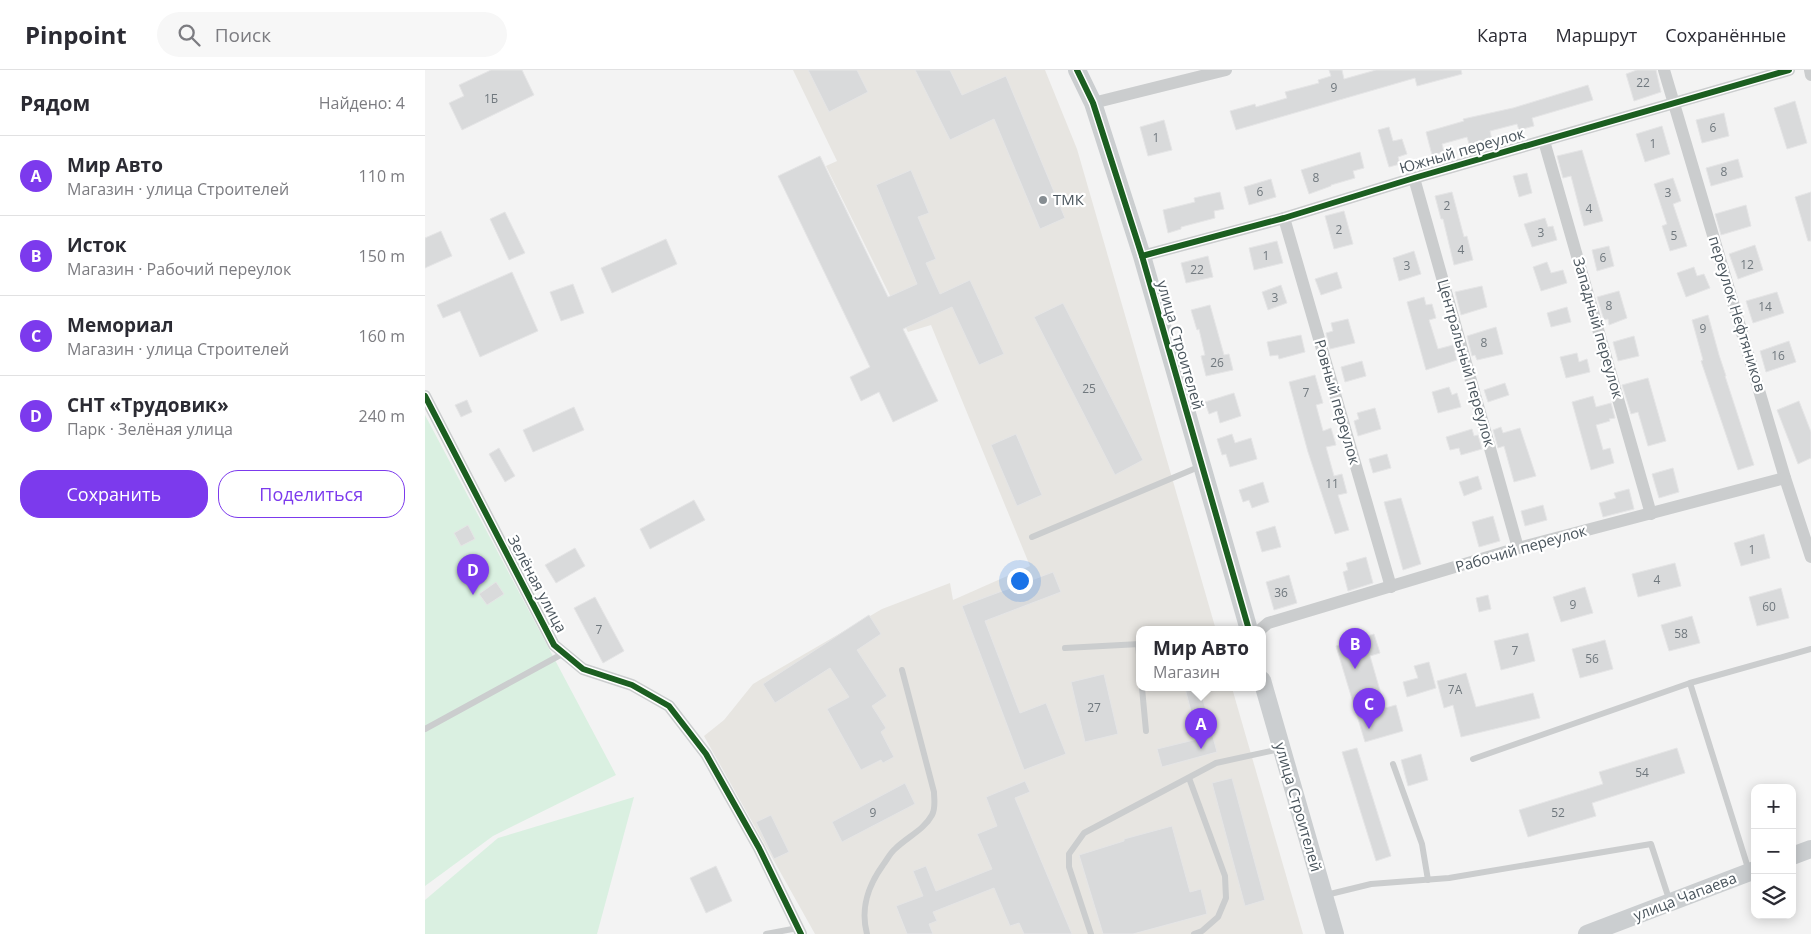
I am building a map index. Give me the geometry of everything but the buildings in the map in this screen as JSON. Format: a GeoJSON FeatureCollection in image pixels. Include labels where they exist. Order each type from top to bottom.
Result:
{"type":"FeatureCollection","features":[{"type":"Feature","properties":{"kind":"street","name":"улица Строителей"},"geometry":{"type":"LineString","coordinates":[[1077,70],[1093,103],[1142,256],[1248,626]]}},
{"type":"Feature","properties":{"kind":"street"},"geometry":{"type":"LineString","coordinates":[[1093,103],[1226,70]]}},
{"type":"Feature","properties":{"kind":"street","name":"переулок Нефтяников"},"geometry":{"type":"LineString","coordinates":[[1664,70],[1785,478],[1811,557]]}},
{"type":"Feature","properties":{"kind":"street","name":"Южный переулок"},"geometry":{"type":"LineString","coordinates":[[1142,256],[1284,218],[1413,178],[1789,70]]}},
{"type":"Feature","properties":{"kind":"street"},"geometry":{"type":"LineString","coordinates":[[1809,70],[1811,75]]}},
{"type":"Feature","properties":{"kind":"street","name":"Западный переулок"},"geometry":{"type":"LineString","coordinates":[[1544,141],[1651,514]]}},
{"type":"Feature","properties":{"kind":"street","name":"Центральный переулок"},"geometry":{"type":"LineString","coordinates":[[1413,178],[1518,548]]}},
{"type":"Feature","properties":{"kind":"street","name":"Ровный переулок"},"geometry":{"type":"LineString","coordinates":[[1284,218],[1391,587]]}},
{"type":"Feature","properties":{"kind":"street","name":"Зелёная улица"},"geometry":{"type":"LineString","coordinates":[[425,396],[555,645],[583,669],[632,685],[669,706],[706,754],[759,848],[799,931]]}},
{"type":"Feature","properties":{"kind":"street","name":"Рабочий переулок"},"geometry":{"type":"LineString","coordinates":[[1265,626],[1268,623],[1518,548],[1785,478]]}},
{"type":"Feature","properties":{"kind":"street","name":"улица Строителей"},"geometry":{"type":"LineString","coordinates":[[1265,691],[1335,934]]}},
{"type":"Feature","properties":{"kind":"street"},"geometry":{"type":"LineString","coordinates":[[1796,855],[1811,849]]}},
{"type":"Feature","properties":{"kind":"street","name":"улица Чапаева"},"geometry":{"type":"LineString","coordinates":[[1587,934],[1751,871]]}},
{"type":"Feature","properties":{"kind":"lane"},"geometry":{"type":"LineString","coordinates":[[1032,537],[1202,465]]}},
{"type":"Feature","properties":{"kind":"lane"},"geometry":{"type":"LineString","coordinates":[[1065,648],[1136,644]]}},
{"type":"Feature","properties":{"kind":"lane"},"geometry":{"type":"LineString","coordinates":[[1473,758],[1690,683],[1811,649]]}},
{"type":"Feature","properties":{"kind":"lane"},"geometry":{"type":"LineString","coordinates":[[425,729],[564,653]]}},
{"type":"Feature","properties":{"kind":"lane"},"geometry":{"type":"LineString","coordinates":[[867,934],[864,924],[864,905],[868,891],[877,873],[894,850],[921,828],[932,814],[935,805],[934,792],[902,670]]}},
{"type":"Feature","properties":{"kind":"lane"},"geometry":{"type":"LineString","coordinates":[[1690,683],[1751,868]]}},
{"type":"Feature","properties":{"kind":"lane"},"geometry":{"type":"LineString","coordinates":[[1142,691],[1146,731]]}},
{"type":"Feature","properties":{"kind":"lane"},"geometry":{"type":"LineString","coordinates":[[1091,934],[1069,867],[1069,854],[1084,833],[1216,763],[1281,749]]}},
{"type":"Feature","properties":{"kind":"lane"},"geometry":{"type":"LineString","coordinates":[[1393,764],[1422,844],[1428,880]]}},
{"type":"Feature","properties":{"kind":"lane"},"geometry":{"type":"LineString","coordinates":[[1189,778],[1225,876],[1226,898],[1218,917],[1202,931],[1194,934]]}},
{"type":"Feature","properties":{"kind":"lane"},"geometry":{"type":"LineString","coordinates":[[1324,895],[1371,884],[1449,878],[1651,844],[1670,902]]}},
{"type":"Feature","properties":{"kind":"lane"},"geometry":{"type":"LineString","coordinates":[[766,934],[799,931]]}},
{"type":"Feature","properties":{"kind":"shaded area"},"geometry":{"type":"Polygon","coordinates":[[[793,70],[1045,70],[1077,149],[1215,626],[1136,626],[1136,691],[1233,691],[1303,934],[815,934],[704,736],[724,720],[753,684],[882,609],[950,583],[953,600],[1030,566],[931,325],[908,332],[826,166],[837,161],[793,70]]]}},
{"type":"Feature","properties":{"kind":"green space"},"geometry":{"type":"Polygon","coordinates":[[[425,415],[616,775],[493,836],[425,886],[425,415]]]}},
{"type":"Feature","properties":{"kind":"green space"},"geometry":{"type":"Polygon","coordinates":[[[634,797],[597,934],[425,934],[425,900],[498,838],[634,797]]]}},
{"type":"Feature","properties":{"kind":"cycle path"},"geometry":{"type":"LineString","coordinates":[[1077,70],[1093,103],[1142,256],[1248,626]]}},
{"type":"Feature","properties":{"kind":"cycle path"},"geometry":{"type":"LineString","coordinates":[[1142,256],[1284,218],[1414,178],[1789,70]]}},
{"type":"Feature","properties":{"kind":"cycle path"},"geometry":{"type":"LineString","coordinates":[[425,396],[554,645],[583,669],[632,685],[669,706],[706,754],[759,848],[801,934]]}},
{"type":"Feature","properties":{"kind":"place","name":"ТМК"},"geometry":{"type":"Point","coordinates":[1043,200]}},
{"type":"Feature","properties":{"kind":"place","name":"СНТ «Трудовик»"},"geometry":{"type":"Point","coordinates":[473,595]}},
{"type":"Feature","properties":{"kind":"place","name":"Исток"},"geometry":{"type":"Point","coordinates":[1355,669]}},
{"type":"Feature","properties":{"kind":"place","name":"Мемориал"},"geometry":{"type":"Point","coordinates":[1369,729]}},
{"type":"Feature","properties":{"kind":"place","name":"Мир Авто"},"geometry":{"type":"Point","coordinates":[1201,749]}}]}
